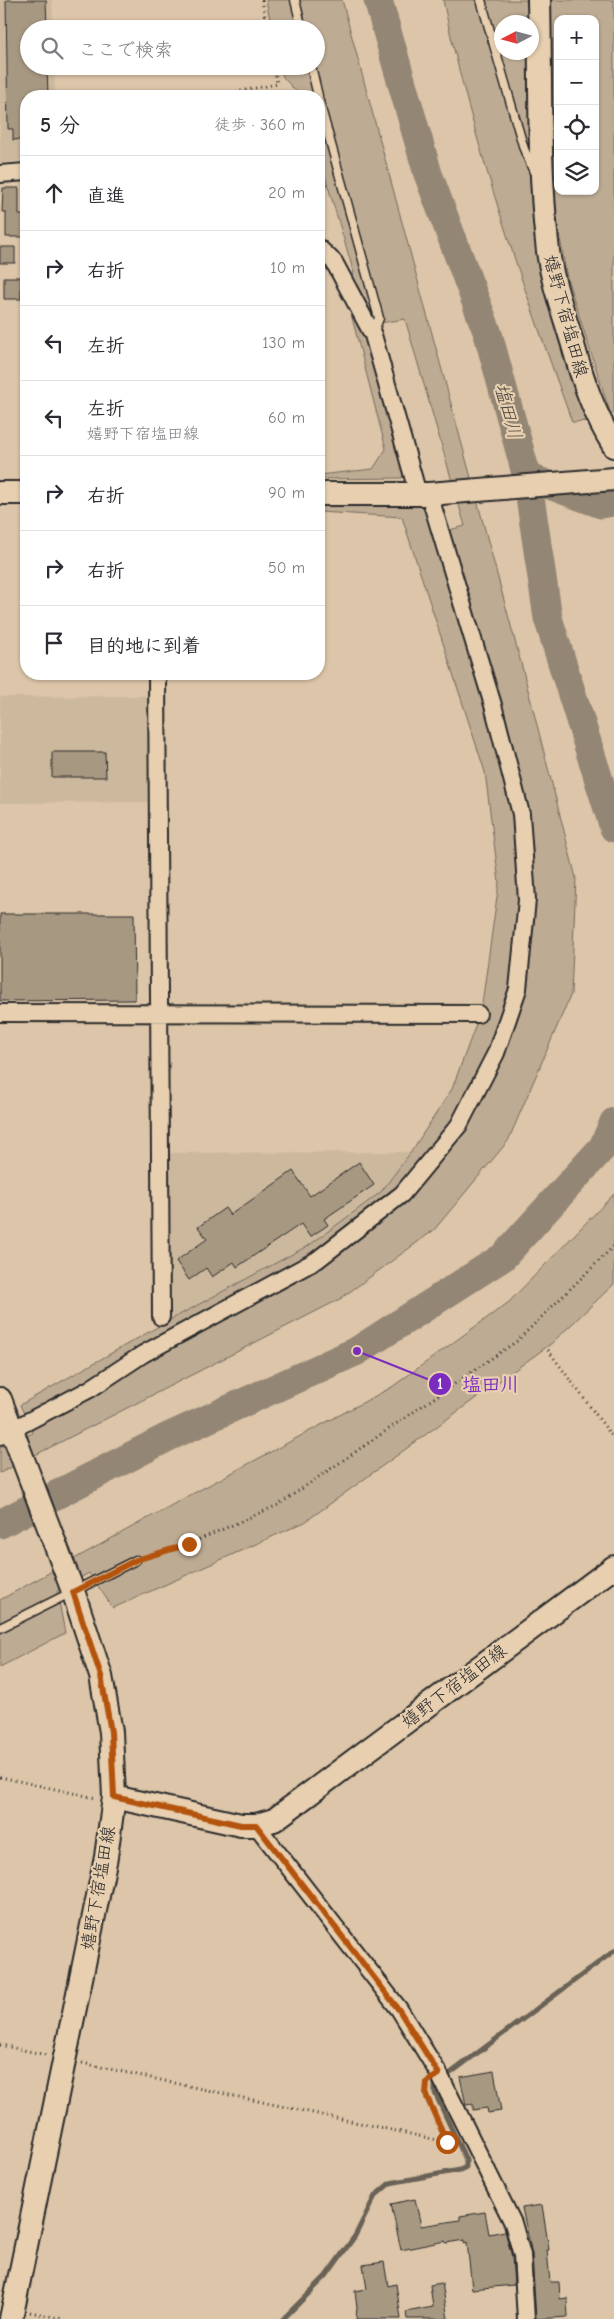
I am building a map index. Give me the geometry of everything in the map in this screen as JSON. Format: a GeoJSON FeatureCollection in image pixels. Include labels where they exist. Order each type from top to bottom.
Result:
{"type":"FeatureCollection","features":[{"type":"Feature","properties":{"kind":"main road","name":"嬉野下宿塩田線"},"geometry":{"type":"LineString","coordinates":[[539,0],[543,192],[547,244],[554,281],[587,392],[601,426],[614,446]]}},
{"type":"Feature","properties":{"kind":"main road"},"geometry":{"type":"LineString","coordinates":[[325,494],[428,494],[612,479]]}},
{"type":"Feature","properties":{"kind":"main road"},"geometry":{"type":"LineString","coordinates":[[0,493],[20,493]]}},
{"type":"Feature","properties":{"kind":"main road"},"geometry":{"type":"LineString","coordinates":[[0,1399],[6,1434],[73,1592],[101,1676],[111,1732],[114,1797]]}},
{"type":"Feature","properties":{"kind":"main road","name":"嬉野下宿塩田線"},"geometry":{"type":"LineString","coordinates":[[12,2313],[106,1857],[114,1797],[241,1825],[256,1825],[274,1820],[614,1567]]}},
{"type":"Feature","properties":{"kind":"street"},"geometry":{"type":"LineString","coordinates":[[0,174],[20,172]]}},
{"type":"Feature","properties":{"kind":"street"},"geometry":{"type":"LineString","coordinates":[[6,1434],[90,1389],[143,1354],[317,1260],[402,1194],[459,1125],[496,1053],[518,989],[528,900],[521,814],[493,706],[428,494],[373,336],[334,262],[325,254]]}},
{"type":"Feature","properties":{"kind":"street"},"geometry":{"type":"LineString","coordinates":[[157,680],[161,1317]]}},
{"type":"Feature","properties":{"kind":"street"},"geometry":{"type":"LineString","coordinates":[[0,1013],[478,1014]]}},
{"type":"Feature","properties":{"kind":"street"},"geometry":{"type":"LineString","coordinates":[[256,1825],[399,2010],[442,2080],[513,2223],[522,2255],[526,2319]]}},
{"type":"Feature","properties":{"kind":"lane"},"geometry":{"type":"LineString","coordinates":[[295,0],[300,20]]}},
{"type":"Feature","properties":{"kind":"lane"},"geometry":{"type":"LineString","coordinates":[[481,0],[524,149],[543,192]]}},
{"type":"Feature","properties":{"kind":"lane"},"geometry":{"type":"LineString","coordinates":[[312,75],[316,90]]}},
{"type":"Feature","properties":{"kind":"lane"},"geometry":{"type":"LineString","coordinates":[[325,123],[379,318],[373,336]]}},
{"type":"Feature","properties":{"kind":"lane"},"geometry":{"type":"LineString","coordinates":[[0,1628],[136,1560]]}},
{"type":"Feature","properties":{"kind":"path"},"geometry":{"type":"LineString","coordinates":[[262,0],[265,20]]}},
{"type":"Feature","properties":{"kind":"path"},"geometry":{"type":"LineString","coordinates":[[246,90],[277,84],[276,75]]}},
{"type":"Feature","properties":{"kind":"path"},"geometry":{"type":"LineString","coordinates":[[136,1560],[189,1544],[278,1505],[517,1341],[614,1246]]}},
{"type":"Feature","properties":{"kind":"path"},"geometry":{"type":"LineString","coordinates":[[548,1350],[614,1439]]}},
{"type":"Feature","properties":{"kind":"path"},"geometry":{"type":"LineString","coordinates":[[0,1777],[99,1798],[114,1797]]}},
{"type":"Feature","properties":{"kind":"path"},"geometry":{"type":"LineString","coordinates":[[0,2045],[447,2142],[426,2095],[427,2082],[442,2080]]}},
{"type":"Feature","properties":{"kind":"path"},"geometry":{"type":"LineString","coordinates":[[12,2313],[63,2319]]}},
{"type":"Feature","properties":{"kind":"shaded area"},"geometry":{"type":"Polygon","coordinates":[[[0,0],[52,0],[53,20],[20,20],[20,75],[54,75],[55,90],[20,90],[20,161],[0,163],[0,0]]]}},
{"type":"Feature","properties":{"kind":"shaded area"},"geometry":{"type":"Polygon","coordinates":[[[266,0],[342,0],[525,678],[576,878],[571,994],[508,1141],[434,1230],[340,1299],[0,1473],[0,1447],[33,1433],[20,1405],[168,1321],[311,1244],[381,1192],[411,1152],[452,1089],[481,1011],[499,882],[485,772],[402,517],[325,512],[325,505],[424,504],[433,534],[465,526],[405,319],[367,325],[406,457],[402,478],[325,479],[325,474],[373,469],[386,449],[344,287],[354,273],[325,176],[325,90],[295,90],[283,75],[325,75],[325,20],[270,20],[266,0]]]}},
{"type":"Feature","properties":{"kind":"shaded area"},"geometry":{"type":"Polygon","coordinates":[[[443,0],[526,0],[529,15],[494,15],[494,60],[530,60],[536,250],[591,421],[572,422],[500,213],[455,54],[443,0]]]}},
{"type":"Feature","properties":{"kind":"shaded area"},"geometry":{"type":"Polygon","coordinates":[[[549,0],[614,0],[614,414],[610,412],[567,278],[552,192],[549,0]]]}},
{"type":"Feature","properties":{"kind":"shaded area"},"geometry":{"type":"Polygon","coordinates":[[[148,696],[148,802],[0,803],[0,697],[148,696]]]}},
{"type":"Feature","properties":{"kind":"shaded area"},"geometry":{"type":"Polygon","coordinates":[[[411,1152],[381,1192],[311,1244],[168,1321],[167,1153],[411,1152]]]}},
{"type":"Feature","properties":{"kind":"shaded area"},"geometry":{"type":"Polygon","coordinates":[[[614,1194],[614,1284],[552,1343],[305,1522],[113,1608],[89,1573],[57,1591],[65,1633],[0,1667],[0,1600],[392,1387],[509,1302],[614,1194]]]}},
{"type":"Feature","properties":{"kind":"building"},"geometry":{"type":"Polygon","coordinates":[[[6,0],[46,0],[47,20],[20,20],[20,75],[47,75],[48,90],[20,90],[20,139],[13,140],[13,129],[8,129],[6,0]]]}},
{"type":"Feature","properties":{"kind":"building"},"geometry":{"type":"Polygon","coordinates":[[[3,188],[19,188],[20,237],[6,237],[6,212],[2,212],[3,188]]]}},
{"type":"Feature","properties":{"kind":"building"},"geometry":{"type":"Polygon","coordinates":[[[0,247],[15,247],[15,263],[0,263],[0,247]]]}},
{"type":"Feature","properties":{"kind":"building"},"geometry":{"type":"Polygon","coordinates":[[[4,277],[20,277],[20,299],[4,299],[4,277]]]}},
{"type":"Feature","properties":{"kind":"building"},"geometry":{"type":"Polygon","coordinates":[[[52,752],[105,752],[106,777],[52,777],[52,752]]]}},
{"type":"Feature","properties":{"kind":"building"},"geometry":{"type":"Polygon","coordinates":[[[0,914],[134,914],[135,1000],[0,1001],[0,914]]]}},
{"type":"Feature","properties":{"kind":"building"},"geometry":{"type":"Polygon","coordinates":[[[359,1162],[374,1185],[324,1219],[328,1225],[310,1237],[301,1224],[237,1267],[234,1262],[212,1277],[206,1268],[189,1280],[176,1261],[207,1239],[198,1227],[225,1208],[230,1215],[293,1171],[310,1196],[359,1162]]]}},
{"type":"Feature","properties":{"kind":"building"},"geometry":{"type":"Polygon","coordinates":[[[494,2071],[501,2111],[488,2113],[487,2108],[473,2110],[473,2104],[466,2105],[460,2077],[494,2071]]]}},
{"type":"Feature","properties":{"kind":"building"},"geometry":{"type":"Polygon","coordinates":[[[415,2199],[421,2226],[460,2220],[460,2216],[485,2212],[489,2234],[505,2231],[512,2257],[514,2285],[472,2289],[467,2242],[464,2243],[464,2240],[446,2243],[445,2241],[401,2250],[391,2204],[415,2199]]]}},
{"type":"Feature","properties":{"kind":"building"},"geometry":{"type":"Polygon","coordinates":[[[542,2205],[549,2250],[547,2250],[550,2282],[559,2282],[560,2299],[567,2298],[568,2317],[536,2319],[532,2254],[522,2208],[542,2205]]]}},
{"type":"Feature","properties":{"kind":"building"},"geometry":{"type":"Polygon","coordinates":[[[384,2262],[388,2286],[396,2284],[401,2319],[356,2319],[355,2291],[367,2289],[363,2265],[384,2262]]]}},
{"type":"Feature","properties":{"kind":"building"},"geometry":{"type":"Polygon","coordinates":[[[442,2283],[448,2319],[407,2319],[406,2312],[433,2307],[430,2285],[442,2283]]]}},
{"type":"Feature","properties":{"kind":"waterway","name":"塩田川"},"geometry":{"type":"LineString","coordinates":[[378,0],[428,174],[488,334],[527,477],[548,618],[614,828]]}},
{"type":"Feature","properties":{"kind":"waterway"},"geometry":{"type":"LineString","coordinates":[[536,480],[601,504],[614,502]]}},
{"type":"Feature","properties":{"kind":"waterway","name":"塩田川"},"geometry":{"type":"LineString","coordinates":[[0,1524],[168,1437],[357,1351],[503,1257],[603,1147],[614,1122]]}},
{"type":"Feature","properties":{"kind":"waterway"},"geometry":{"type":"LineString","coordinates":[[283,2319],[326,2276],[355,2236],[375,2196],[390,2183],[460,2170],[466,2167],[466,2160],[435,2093],[435,2083],[614,1951]]}},
{"type":"Feature","properties":{"kind":"place","name":"塩田川"},"geometry":{"type":"Point","coordinates":[357,1351]}},
{"type":"Feature","properties":{"kind":"route"},"geometry":{"type":"LineString","coordinates":[[189,1544],[136,1560],[73,1592],[101,1676],[111,1732],[114,1797],[241,1825],[256,1825],[399,2010],[439,2074],[427,2082],[426,2095],[447,2142]]}}]}
